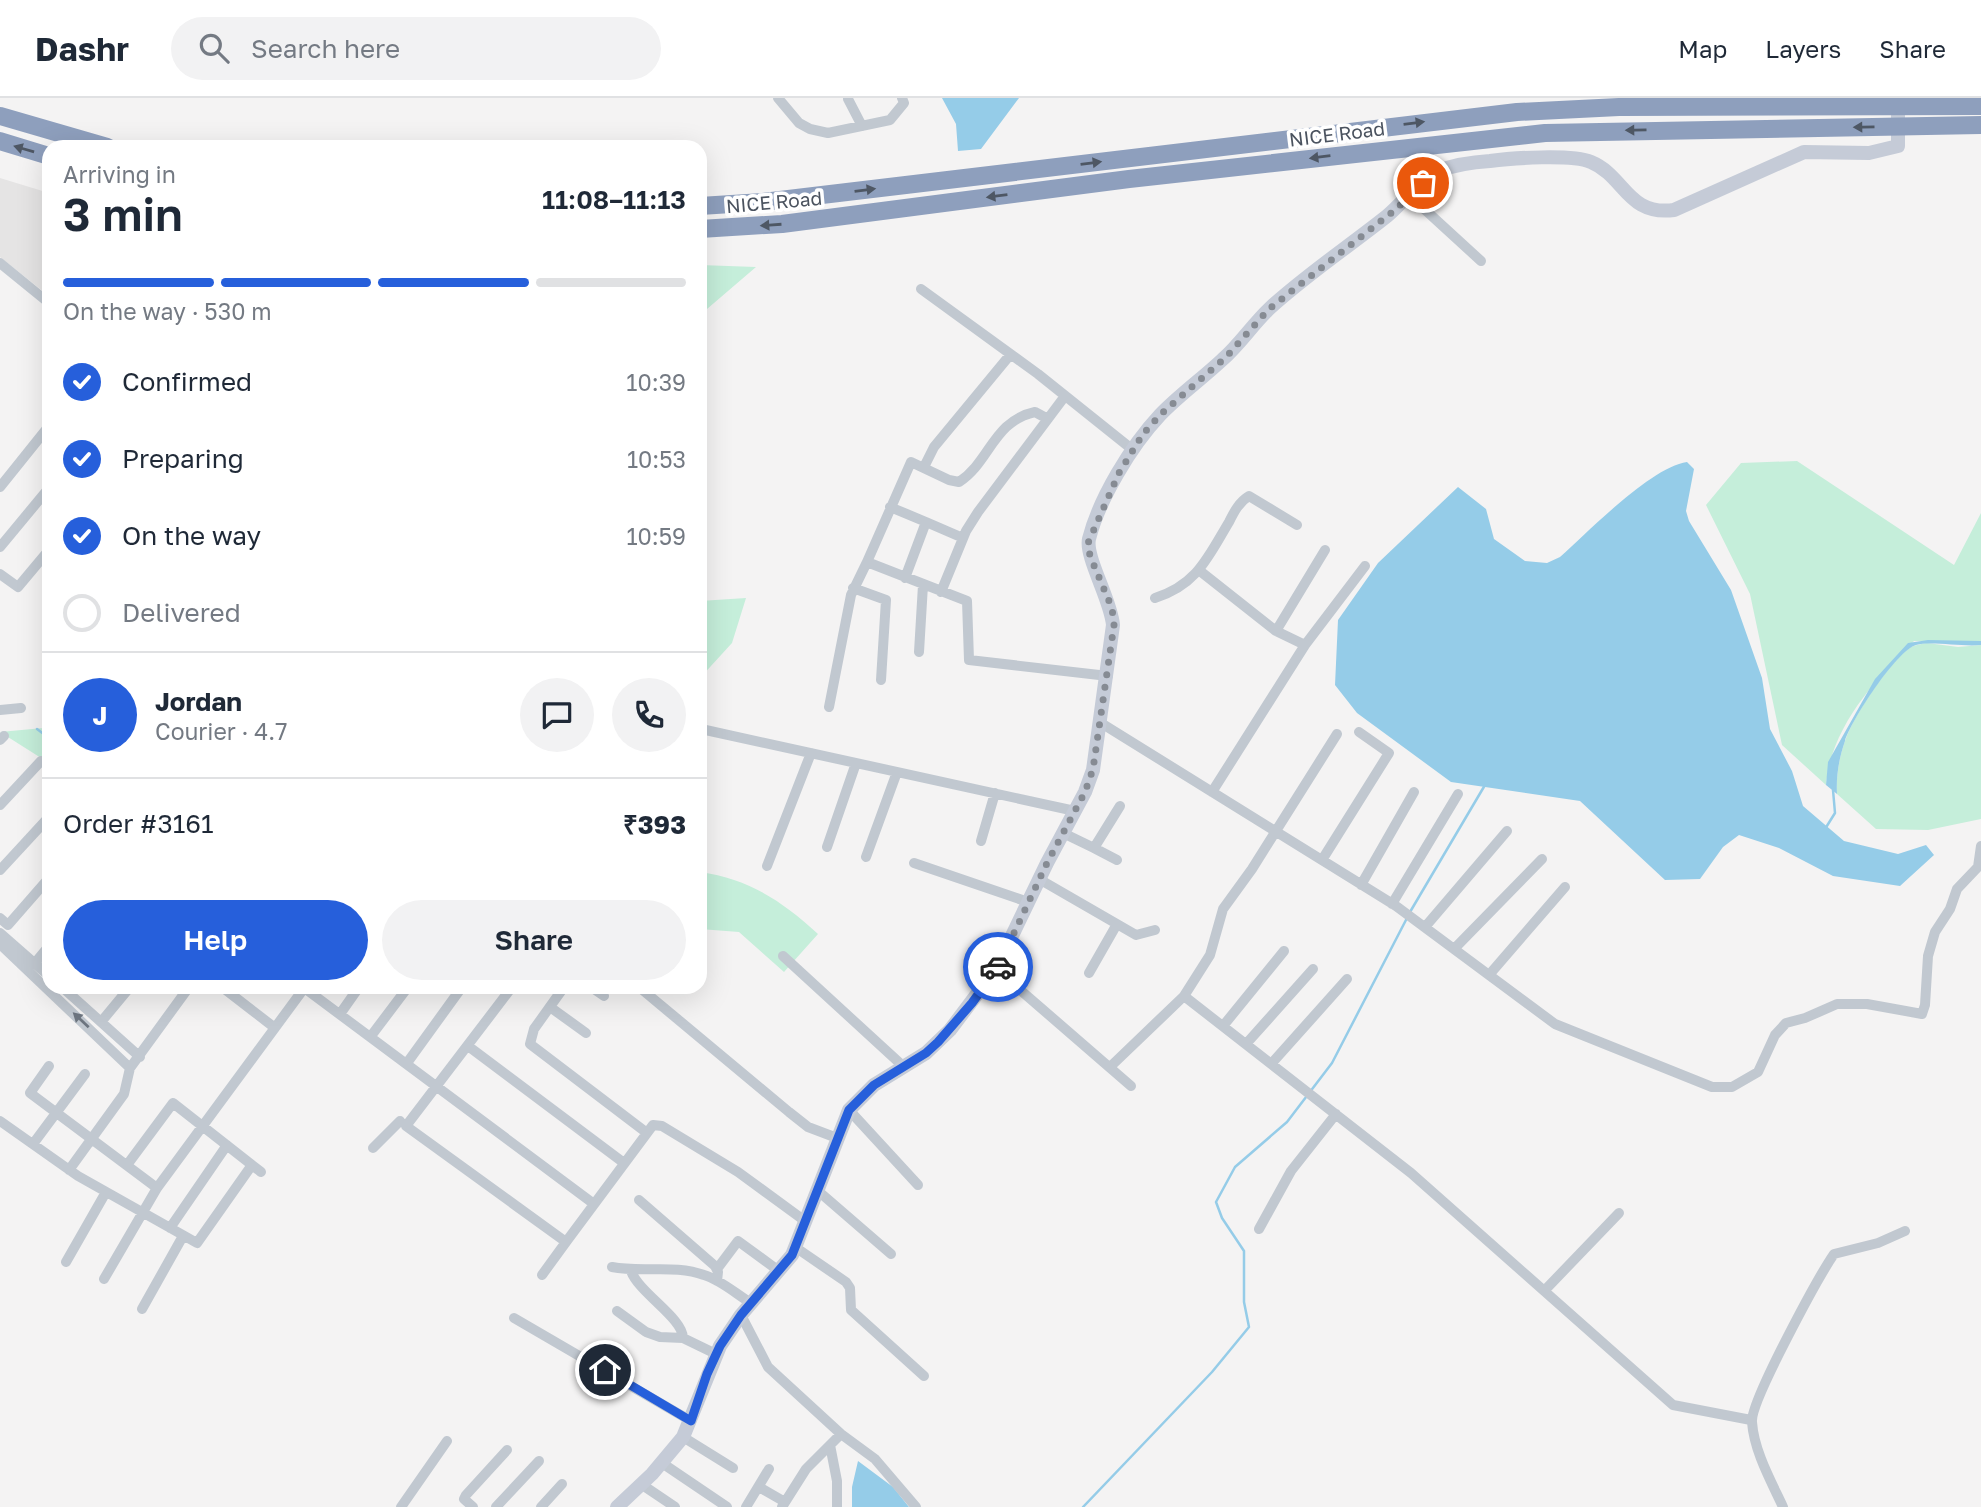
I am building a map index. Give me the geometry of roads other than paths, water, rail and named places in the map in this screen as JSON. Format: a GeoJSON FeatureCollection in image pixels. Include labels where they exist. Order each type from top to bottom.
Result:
{"type":"FeatureCollection","features":[{"type":"Feature","properties":{"kind":"highway","name":"NICE Road"},"geometry":{"type":"LineString","coordinates":[[707,206],[763,202],[1544,110],[1619,107],[1981,106]]}},
{"type":"Feature","properties":{"kind":"highway"},"geometry":{"type":"LineString","coordinates":[[0,116],[83,140]]}},
{"type":"Feature","properties":{"kind":"highway","name":"NICE Road"},"geometry":{"type":"LineString","coordinates":[[707,229],[782,224],[1129,179],[1545,133],[1981,125]]}},
{"type":"Feature","properties":{"kind":"highway"},"geometry":{"type":"LineString","coordinates":[[0,141],[42,154]]}},
{"type":"Feature","properties":{"kind":"street"},"geometry":{"type":"LineString","coordinates":[[778,98],[799,123],[828,133],[896,115],[904,103],[902,98]]}},
{"type":"Feature","properties":{"kind":"street"},"geometry":{"type":"LineString","coordinates":[[617,1507],[662,1463],[683,1437],[716,1354],[741,1315],[779,1271],[795,1247],[849,1110],[874,1085],[926,1053],[950,1030],[996,969],[1075,811],[1093,769],[1114,625],[1112,608],[1090,556],[1088,543],[1095,522],[1133,450],[1161,414],[1226,357],[1269,309],[1436,171],[1490,161],[1575,158],[1591,162],[1633,201],[1659,212],[1690,205],[1762,169],[1804,152],[1869,153],[1898,146],[1898,98]]}},
{"type":"Feature","properties":{"kind":"street"},"geometry":{"type":"LineString","coordinates":[[848,99],[862,126]]}},
{"type":"Feature","properties":{"kind":"street"},"geometry":{"type":"LineString","coordinates":[[1410,195],[1481,261]]}},
{"type":"Feature","properties":{"kind":"street"},"geometry":{"type":"LineString","coordinates":[[0,264],[42,297]]}},
{"type":"Feature","properties":{"kind":"street"},"geometry":{"type":"LineString","coordinates":[[921,289],[1133,450]]}},
{"type":"Feature","properties":{"kind":"street"},"geometry":{"type":"LineString","coordinates":[[924,467],[934,447],[1010,355]]}},
{"type":"Feature","properties":{"kind":"street"},"geometry":{"type":"LineString","coordinates":[[941,592],[963,538],[978,512],[1065,396]]}},
{"type":"Feature","properties":{"kind":"street"},"geometry":{"type":"LineString","coordinates":[[829,707],[853,588],[911,462],[959,482],[1007,425],[1018,417],[1035,412],[1048,419]]}},
{"type":"Feature","properties":{"kind":"street"},"geometry":{"type":"LineString","coordinates":[[0,487],[42,435]]}},
{"type":"Feature","properties":{"kind":"street"},"geometry":{"type":"LineString","coordinates":[[0,547],[42,496]]}},
{"type":"Feature","properties":{"kind":"street"},"geometry":{"type":"LineString","coordinates":[[1155,598],[1174,592],[1200,571],[1238,505],[1248,496],[1297,525]]}},
{"type":"Feature","properties":{"kind":"street"},"geometry":{"type":"LineString","coordinates":[[890,507],[963,538]]}},
{"type":"Feature","properties":{"kind":"street"},"geometry":{"type":"LineString","coordinates":[[905,578],[926,522]]}},
{"type":"Feature","properties":{"kind":"street"},"geometry":{"type":"LineString","coordinates":[[1276,631],[1325,550]]}},
{"type":"Feature","properties":{"kind":"street"},"geometry":{"type":"LineString","coordinates":[[0,574],[18,587],[42,558]]}},
{"type":"Feature","properties":{"kind":"street"},"geometry":{"type":"LineString","coordinates":[[867,562],[967,601],[969,660],[1108,676]]}},
{"type":"Feature","properties":{"kind":"street"},"geometry":{"type":"LineString","coordinates":[[1212,792],[1305,645],[1365,566]]}},
{"type":"Feature","properties":{"kind":"street"},"geometry":{"type":"LineString","coordinates":[[1200,571],[1276,631],[1305,645]]}},
{"type":"Feature","properties":{"kind":"street"},"geometry":{"type":"LineString","coordinates":[[919,652],[923,585]]}},
{"type":"Feature","properties":{"kind":"street"},"geometry":{"type":"LineString","coordinates":[[853,588],[887,600],[881,680]]}},
{"type":"Feature","properties":{"kind":"street"},"geometry":{"type":"LineString","coordinates":[[0,710],[21,708]]}},
{"type":"Feature","properties":{"kind":"street"},"geometry":{"type":"LineString","coordinates":[[1101,723],[1392,904],[1555,1024],[1712,1087],[1732,1087],[1758,1072],[1775,1035],[1786,1023],[1837,1004],[1867,1004],[1922,1014],[1928,956],[1934,932],[1950,909],[1957,889],[1978,867],[1981,846]]}},
{"type":"Feature","properties":{"kind":"street"},"geometry":{"type":"LineString","coordinates":[[707,730],[1075,811]]}},
{"type":"Feature","properties":{"kind":"street"},"geometry":{"type":"LineString","coordinates":[[1322,860],[1389,753],[1359,732]]}},
{"type":"Feature","properties":{"kind":"street"},"geometry":{"type":"LineString","coordinates":[[1110,1067],[1184,996],[1210,955],[1223,909],[1337,734]]}},
{"type":"Feature","properties":{"kind":"street"},"geometry":{"type":"LineString","coordinates":[[767,866],[811,753]]}},
{"type":"Feature","properties":{"kind":"street"},"geometry":{"type":"LineString","coordinates":[[0,805],[41,761]]}},
{"type":"Feature","properties":{"kind":"street"},"geometry":{"type":"LineString","coordinates":[[827,846],[856,763]]}},
{"type":"Feature","properties":{"kind":"street"},"geometry":{"type":"LineString","coordinates":[[866,857],[897,772]]}},
{"type":"Feature","properties":{"kind":"street"},"geometry":{"type":"LineString","coordinates":[[1361,885],[1414,792]]}},
{"type":"Feature","properties":{"kind":"street"},"geometry":{"type":"LineString","coordinates":[[981,841],[995,793]]}},
{"type":"Feature","properties":{"kind":"street"},"geometry":{"type":"LineString","coordinates":[[1392,904],[1458,794]]}},
{"type":"Feature","properties":{"kind":"street"},"geometry":{"type":"LineString","coordinates":[[1094,848],[1120,806]]}},
{"type":"Feature","properties":{"kind":"street"},"geometry":{"type":"LineString","coordinates":[[0,870],[42,825]]}},
{"type":"Feature","properties":{"kind":"street"},"geometry":{"type":"LineString","coordinates":[[1425,927],[1507,831]]}},
{"type":"Feature","properties":{"kind":"street"},"geometry":{"type":"LineString","coordinates":[[1063,832],[1117,860]]}},
{"type":"Feature","properties":{"kind":"street"},"geometry":{"type":"LineString","coordinates":[[1454,949],[1542,859]]}},
{"type":"Feature","properties":{"kind":"street"},"geometry":{"type":"LineString","coordinates":[[914,863],[1028,902]]}},
{"type":"Feature","properties":{"kind":"street"},"geometry":{"type":"LineString","coordinates":[[1039,879],[1136,935],[1155,930]]}},
{"type":"Feature","properties":{"kind":"street"},"geometry":{"type":"LineString","coordinates":[[0,918],[8,925],[42,886]]}},
{"type":"Feature","properties":{"kind":"street"},"geometry":{"type":"LineString","coordinates":[[1489,975],[1565,887]]}},
{"type":"Feature","properties":{"kind":"street"},"geometry":{"type":"LineString","coordinates":[[1089,973],[1117,924]]}},
{"type":"Feature","properties":{"kind":"street"},"geometry":{"type":"LineString","coordinates":[[0,933],[42,970]]}},
{"type":"Feature","properties":{"kind":"street"},"geometry":{"type":"LineString","coordinates":[[0,944],[42,984]]}},
{"type":"Feature","properties":{"kind":"street"},"geometry":{"type":"LineString","coordinates":[[1223,1026],[1284,951]]}},
{"type":"Feature","properties":{"kind":"street"},"geometry":{"type":"LineString","coordinates":[[35,963],[42,954]]}},
{"type":"Feature","properties":{"kind":"street"},"geometry":{"type":"LineString","coordinates":[[783,956],[904,1067]]}},
{"type":"Feature","properties":{"kind":"street"},"geometry":{"type":"LineString","coordinates":[[996,969],[1131,1086]]}},
{"type":"Feature","properties":{"kind":"street"},"geometry":{"type":"LineString","coordinates":[[1246,1044],[1313,969]]}},
{"type":"Feature","properties":{"kind":"street"},"geometry":{"type":"LineString","coordinates":[[1272,1063],[1347,979]]}},
{"type":"Feature","properties":{"kind":"street"},"geometry":{"type":"LineString","coordinates":[[52,994],[130,1068]]}},
{"type":"Feature","properties":{"kind":"street"},"geometry":{"type":"LineString","coordinates":[[72,994],[140,1057]]}},
{"type":"Feature","properties":{"kind":"street"},"geometry":{"type":"LineString","coordinates":[[101,1022],[124,994]]}},
{"type":"Feature","properties":{"kind":"street"},"geometry":{"type":"LineString","coordinates":[[69,1170],[124,1094],[130,1068],[184,994]]}},
{"type":"Feature","properties":{"kind":"street"},"geometry":{"type":"LineString","coordinates":[[231,994],[275,1028]]}},
{"type":"Feature","properties":{"kind":"street"},"geometry":{"type":"LineString","coordinates":[[104,1279],[157,1188],[299,994]]}},
{"type":"Feature","properties":{"kind":"street"},"geometry":{"type":"LineString","coordinates":[[313,994],[594,1204]]}},
{"type":"Feature","properties":{"kind":"street"},"geometry":{"type":"LineString","coordinates":[[340,1014],[354,994]]}},
{"type":"Feature","properties":{"kind":"street"},"geometry":{"type":"LineString","coordinates":[[371,1036],[403,994]]}},
{"type":"Feature","properties":{"kind":"street"},"geometry":{"type":"LineString","coordinates":[[407,1063],[457,994]]}},
{"type":"Feature","properties":{"kind":"street"},"geometry":{"type":"LineString","coordinates":[[507,994],[406,1126],[566,1242]]}},
{"type":"Feature","properties":{"kind":"street"},"geometry":{"type":"LineString","coordinates":[[559,994],[531,1034],[530,1044],[647,1133]]}},
{"type":"Feature","properties":{"kind":"street"},"geometry":{"type":"LineString","coordinates":[[647,994],[808,1128],[837,1139]]}},
{"type":"Feature","properties":{"kind":"street"},"geometry":{"type":"LineString","coordinates":[[1184,996],[1411,1173],[1672,1405],[1751,1420]]}},
{"type":"Feature","properties":{"kind":"street"},"geometry":{"type":"LineString","coordinates":[[550,1007],[586,1033]]}},
{"type":"Feature","properties":{"kind":"street"},"geometry":{"type":"LineString","coordinates":[[468,1046],[624,1163]]}},
{"type":"Feature","properties":{"kind":"street"},"geometry":{"type":"LineString","coordinates":[[48,1066],[30,1093],[157,1188]]}},
{"type":"Feature","properties":{"kind":"street"},"geometry":{"type":"LineString","coordinates":[[33,1144],[85,1074]]}},
{"type":"Feature","properties":{"kind":"street"},"geometry":{"type":"LineString","coordinates":[[0,1121],[69,1170],[197,1243],[257,1169],[173,1103],[127,1165]]}},
{"type":"Feature","properties":{"kind":"street"},"geometry":{"type":"LineString","coordinates":[[849,1110],[918,1185]]}},
{"type":"Feature","properties":{"kind":"street"},"geometry":{"type":"LineString","coordinates":[[1259,1229],[1291,1171],[1336,1114]]}},
{"type":"Feature","properties":{"kind":"street"},"geometry":{"type":"LineString","coordinates":[[373,1148],[400,1121]]}},
{"type":"Feature","properties":{"kind":"street"},"geometry":{"type":"LineString","coordinates":[[542,1275],[653,1125],[662,1126],[738,1172],[805,1221]]}},
{"type":"Feature","properties":{"kind":"street"},"geometry":{"type":"LineString","coordinates":[[170,1228],[227,1145]]}},
{"type":"Feature","properties":{"kind":"street"},"geometry":{"type":"LineString","coordinates":[[817,1190],[891,1254]]}},
{"type":"Feature","properties":{"kind":"street"},"geometry":{"type":"LineString","coordinates":[[66,1262],[106,1192]]}},
{"type":"Feature","properties":{"kind":"street"},"geometry":{"type":"LineString","coordinates":[[639,1200],[717,1269]]}},
{"type":"Feature","properties":{"kind":"street"},"geometry":{"type":"LineString","coordinates":[[1545,1290],[1619,1213]]}},
{"type":"Feature","properties":{"kind":"street"},"geometry":{"type":"LineString","coordinates":[[1783,1507],[1764,1467],[1751,1420],[1812,1286],[1834,1254],[1878,1242],[1905,1231]]}},
{"type":"Feature","properties":{"kind":"street"},"geometry":{"type":"LineString","coordinates":[[142,1309],[183,1236]]}},
{"type":"Feature","properties":{"kind":"street"},"geometry":{"type":"LineString","coordinates":[[717,1281],[717,1269],[738,1241],[779,1271]]}},
{"type":"Feature","properties":{"kind":"street"},"geometry":{"type":"LineString","coordinates":[[795,1247],[846,1282],[850,1288],[851,1310],[924,1376]]}},
{"type":"Feature","properties":{"kind":"street"},"geometry":{"type":"LineString","coordinates":[[612,1267],[631,1271],[689,1271],[705,1275],[751,1303]]}},
{"type":"Feature","properties":{"kind":"street"},"geometry":{"type":"LineString","coordinates":[[631,1271],[638,1284],[679,1327],[682,1338]]}},
{"type":"Feature","properties":{"kind":"street"},"geometry":{"type":"LineString","coordinates":[[617,1311],[646,1332],[660,1337],[682,1338],[716,1354]]}},
{"type":"Feature","properties":{"kind":"street"},"geometry":{"type":"LineString","coordinates":[[741,1315],[768,1367],[841,1434],[875,1459],[916,1507]]}},
{"type":"Feature","properties":{"kind":"street"},"geometry":{"type":"LineString","coordinates":[[514,1318],[691,1421]]}},
{"type":"Feature","properties":{"kind":"street"},"geometry":{"type":"LineString","coordinates":[[759,1487],[783,1505],[806,1469],[841,1434]]}},
{"type":"Feature","properties":{"kind":"street"},"geometry":{"type":"LineString","coordinates":[[683,1437],[733,1468]]}},
{"type":"Feature","properties":{"kind":"street"},"geometry":{"type":"LineString","coordinates":[[401,1507],[447,1441]]}},
{"type":"Feature","properties":{"kind":"street"},"geometry":{"type":"LineString","coordinates":[[830,1445],[837,1482],[837,1507]]}},
{"type":"Feature","properties":{"kind":"street"},"geometry":{"type":"LineString","coordinates":[[472,1507],[464,1499],[466,1495],[507,1450]]}},
{"type":"Feature","properties":{"kind":"street"},"geometry":{"type":"LineString","coordinates":[[496,1507],[538,1461]]}},
{"type":"Feature","properties":{"kind":"street"},"geometry":{"type":"LineString","coordinates":[[662,1463],[727,1507]]}},
{"type":"Feature","properties":{"kind":"street"},"geometry":{"type":"LineString","coordinates":[[746,1507],[769,1469]]}},
{"type":"Feature","properties":{"kind":"street"},"geometry":{"type":"LineString","coordinates":[[541,1507],[562,1484]]}},
{"type":"Feature","properties":{"kind":"street"},"geometry":{"type":"LineString","coordinates":[[641,1484],[675,1507]]}},
{"type":"Feature","properties":{"kind":"water"},"geometry":{"type":"Polygon","coordinates":[[[942,98],[1019,98],[981,149],[958,151],[956,124],[942,98]]]}},
{"type":"Feature","properties":{"kind":"water"},"geometry":{"type":"Polygon","coordinates":[[[1687,462],[1694,469],[1686,511],[1689,521],[1731,590],[1762,678],[1770,729],[1792,771],[1803,806],[1844,841],[1898,854],[1926,845],[1934,855],[1900,886],[1833,876],[1779,848],[1739,835],[1723,847],[1700,879],[1665,880],[1580,801],[1451,782],[1357,713],[1335,685],[1338,620],[1378,563],[1458,487],[1486,509],[1494,539],[1525,561],[1547,563],[1560,557],[1603,517],[1656,475],[1672,466],[1687,462]]]}},
{"type":"Feature","properties":{"kind":"water"},"geometry":{"type":"Polygon","coordinates":[[[1928,640],[1981,641],[1981,645],[1916,645],[1897,660],[1875,688],[1849,731],[1840,760],[1837,794],[1826,785],[1828,762],[1875,679],[1908,643],[1928,640]]]}},
{"type":"Feature","properties":{"kind":"water"},"geometry":{"type":"Polygon","coordinates":[[[858,1461],[893,1487],[909,1507],[852,1507],[852,1487],[858,1461]]]}},
{"type":"Feature","properties":{"kind":"waterway"},"geometry":{"type":"LineString","coordinates":[[37,729],[42,733]]}},
{"type":"Feature","properties":{"kind":"waterway"},"geometry":{"type":"LineString","coordinates":[[1410,912],[1485,785]]}},
{"type":"Feature","properties":{"kind":"waterway"},"geometry":{"type":"LineString","coordinates":[[1825,829],[1835,813],[1833,790]]}},
{"type":"Feature","properties":{"kind":"waterway"},"geometry":{"type":"LineString","coordinates":[[1083,1507],[1212,1372],[1249,1327],[1244,1302],[1244,1251],[1222,1218],[1216,1202],[1235,1167],[1287,1122],[1332,1063],[1407,918]]}}]}
